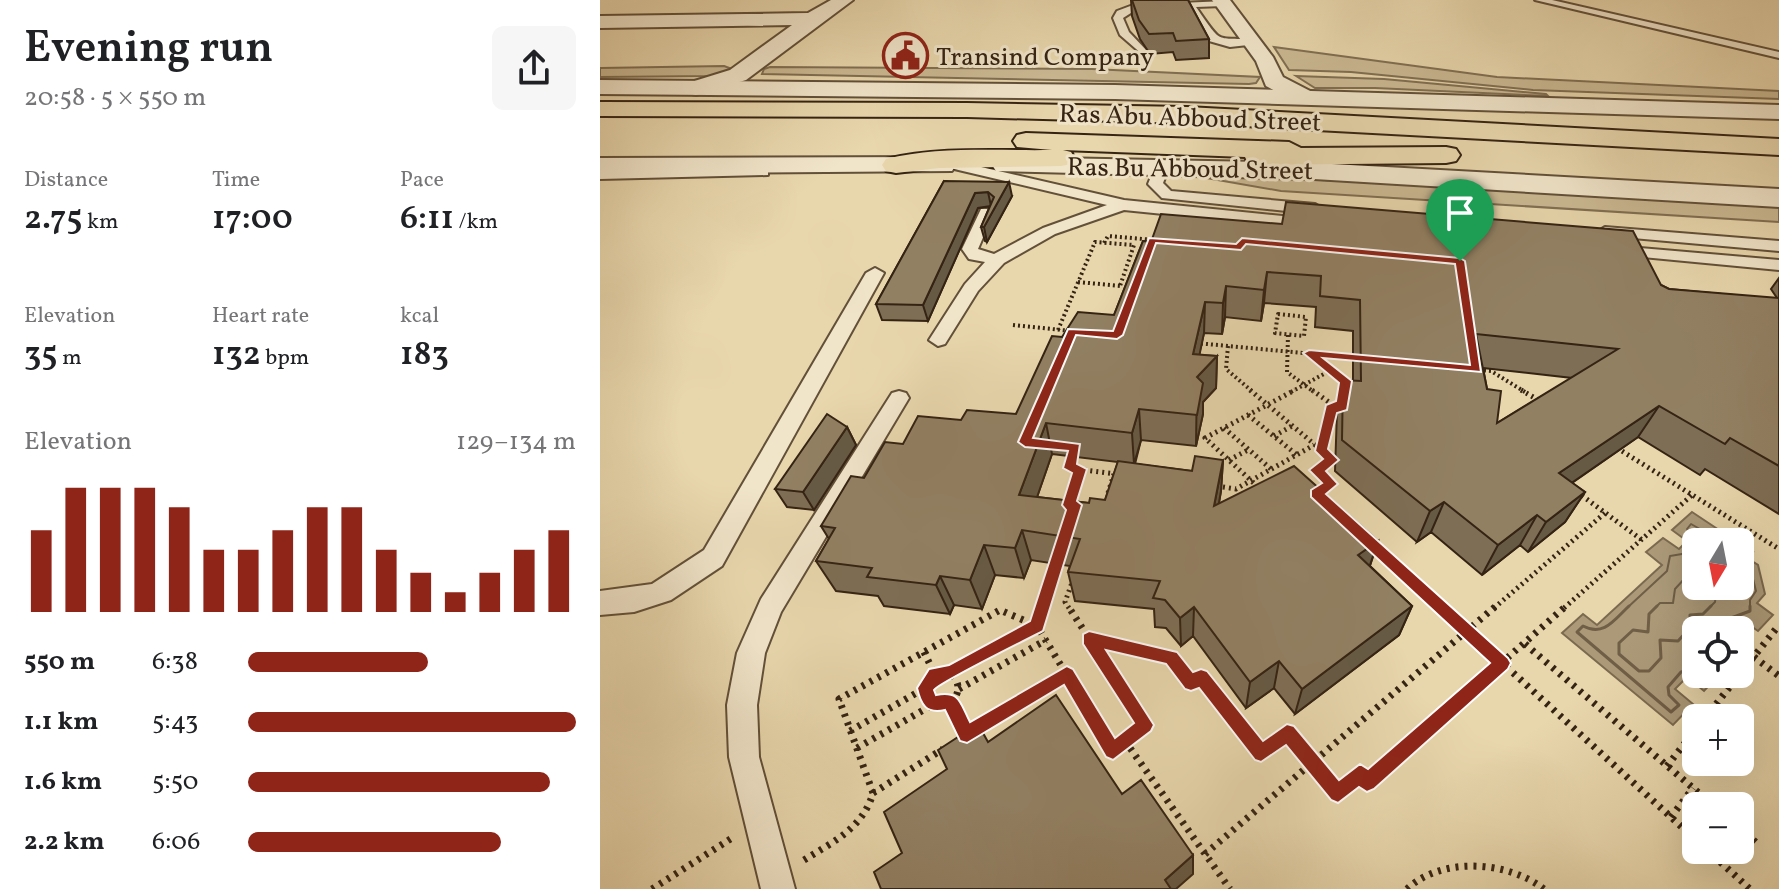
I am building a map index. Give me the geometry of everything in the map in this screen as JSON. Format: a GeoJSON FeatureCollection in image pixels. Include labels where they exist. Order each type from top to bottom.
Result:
{"type":"FeatureCollection","features":[{"type":"Feature","properties":{"kind":"highway"},"geometry":{"type":"LineString","coordinates":[[1299,104],[1779,133]]}},
{"type":"Feature","properties":{"kind":"highway"},"geometry":{"type":"LineString","coordinates":[[1187,115],[1299,104],[1779,122]]}},
{"type":"Feature","properties":{"kind":"highway","name":"Ras Abu Abboud Street"},"geometry":{"type":"LineString","coordinates":[[600,109],[853,109],[1187,115],[1779,147]]}},
{"type":"Feature","properties":{"kind":"highway"},"geometry":{"type":"LineString","coordinates":[[898,152],[939,160],[1446,155],[1779,173]]}},
{"type":"Feature","properties":{"kind":"street"},"geometry":{"type":"LineString","coordinates":[[746,81],[812,19],[844,0]]}},
{"type":"Feature","properties":{"kind":"street"},"geometry":{"type":"LineString","coordinates":[[1222,1],[1253,42],[1274,81],[1299,104]]}},
{"type":"Feature","properties":{"kind":"street"},"geometry":{"type":"LineString","coordinates":[[600,22],[812,19]]}},
{"type":"Feature","properties":{"kind":"street"},"geometry":{"type":"LineString","coordinates":[[600,87],[696,88],[746,81],[1251,96],[1299,104],[1779,112]]}},
{"type":"Feature","properties":{"kind":"street"},"geometry":{"type":"LineString","coordinates":[[1251,96],[1274,81]]}},
{"type":"Feature","properties":{"kind":"street","name":"Ras Bu Abboud Street"},"geometry":{"type":"LineString","coordinates":[[600,166],[898,152],[955,165],[1314,171],[1779,198]]}},
{"type":"Feature","properties":{"kind":"lane"},"geometry":{"type":"LineString","coordinates":[[1540,0],[1779,55]]}},
{"type":"Feature","properties":{"kind":"lane"},"geometry":{"type":"LineString","coordinates":[[1575,0],[1779,47]]}},
{"type":"Feature","properties":{"kind":"lane"},"geometry":{"type":"LineString","coordinates":[[1143,52],[1124,33],[1118,18],[1120,13],[1133,8],[1222,1]]}},
{"type":"Feature","properties":{"kind":"lane"},"geometry":{"type":"LineString","coordinates":[[1190,5],[1213,39],[1230,44],[1253,42]]}},
{"type":"Feature","properties":{"kind":"lane"},"geometry":{"type":"LineString","coordinates":[[600,175],[844,171],[898,152]]}},
{"type":"Feature","properties":{"kind":"lane"},"geometry":{"type":"LineString","coordinates":[[955,165],[1124,205],[1331,218],[1167,195],[1155,184],[1162,167]]}},
{"type":"Feature","properties":{"kind":"lane"},"geometry":{"type":"LineString","coordinates":[[938,340],[971,288],[997,260],[1035,238],[1124,205]]}},
{"type":"Feature","properties":{"kind":"lane"},"geometry":{"type":"LineString","coordinates":[[986,212],[970,249],[975,255],[997,260]]}},
{"type":"Feature","properties":{"kind":"lane"},"geometry":{"type":"LineString","coordinates":[[1592,231],[1779,246]]}},
{"type":"Feature","properties":{"kind":"lane"},"geometry":{"type":"LineString","coordinates":[[1597,249],[1779,265]]}},
{"type":"Feature","properties":{"kind":"lane"},"geometry":{"type":"LineString","coordinates":[[600,603],[632,603],[677,586],[713,558],[875,273]]}},
{"type":"Feature","properties":{"kind":"lane"},"geometry":{"type":"LineString","coordinates":[[777,884],[744,757],[742,705],[751,653],[770,607],[899,398]]}},
{"type":"Feature","properties":{"kind":"path"},"geometry":{"type":"LineString","coordinates":[[1104,243],[1108,236],[1167,241]]}},
{"type":"Feature","properties":{"kind":"path"},"geometry":{"type":"LineString","coordinates":[[1148,252],[1153,240]]}},
{"type":"Feature","properties":{"kind":"path"},"geometry":{"type":"LineString","coordinates":[[1058,330],[1095,242],[1134,245],[1120,286]]}},
{"type":"Feature","properties":{"kind":"path"},"geometry":{"type":"LineString","coordinates":[[1078,282],[1135,288]]}},
{"type":"Feature","properties":{"kind":"path"},"geometry":{"type":"LineString","coordinates":[[1290,315],[1291,300]]}},
{"type":"Feature","properties":{"kind":"path"},"geometry":{"type":"LineString","coordinates":[[1278,314],[1306,317],[1304,336],[1288,335],[1275,333],[1278,314]]}},
{"type":"Feature","properties":{"kind":"path"},"geometry":{"type":"LineString","coordinates":[[1013,325],[1072,331],[1066,345]]}},
{"type":"Feature","properties":{"kind":"path"},"geometry":{"type":"LineString","coordinates":[[1288,335],[1287,372],[1340,410],[1346,381],[1309,353]]}},
{"type":"Feature","properties":{"kind":"path"},"geometry":{"type":"LineString","coordinates":[[1181,341],[1370,359]]}},
{"type":"Feature","properties":{"kind":"path"},"geometry":{"type":"LineString","coordinates":[[1228,346],[1226,369],[1333,460],[1316,470],[1331,484],[1308,499]]}},
{"type":"Feature","properties":{"kind":"path"},"geometry":{"type":"LineString","coordinates":[[1480,384],[1477,369],[1491,371],[1544,404]]}},
{"type":"Feature","properties":{"kind":"path"},"geometry":{"type":"LineString","coordinates":[[1260,489],[1205,438],[1331,370]]}},
{"type":"Feature","properties":{"kind":"path"},"geometry":{"type":"LineString","coordinates":[[1321,451],[1333,405]]}},
{"type":"Feature","properties":{"kind":"path"},"geometry":{"type":"LineString","coordinates":[[1248,415],[1297,455]]}},
{"type":"Feature","properties":{"kind":"path"},"geometry":{"type":"LineString","coordinates":[[1274,436],[1292,426]]}},
{"type":"Feature","properties":{"kind":"path"},"geometry":{"type":"LineString","coordinates":[[1224,428],[1271,469]]}},
{"type":"Feature","properties":{"kind":"path"},"geometry":{"type":"LineString","coordinates":[[1205,485],[1236,489],[1314,445]]}},
{"type":"Feature","properties":{"kind":"path"},"geometry":{"type":"LineString","coordinates":[[1612,445],[1779,549]]}},
{"type":"Feature","properties":{"kind":"path"},"geometry":{"type":"LineString","coordinates":[[1063,446],[1075,447],[1069,468],[1129,475]]}},
{"type":"Feature","properties":{"kind":"path"},"geometry":{"type":"LineString","coordinates":[[1229,460],[1248,450]]}},
{"type":"Feature","properties":{"kind":"path"},"geometry":{"type":"LineString","coordinates":[[1070,520],[1075,505],[1069,505],[1080,469]]}},
{"type":"Feature","properties":{"kind":"path"},"geometry":{"type":"LineString","coordinates":[[1106,497],[1114,474]]}},
{"type":"Feature","properties":{"kind":"path"},"geometry":{"type":"LineString","coordinates":[[1568,486],[1642,540]]}},
{"type":"Feature","properties":{"kind":"path"},"geometry":{"type":"LineString","coordinates":[[1316,493],[1328,504]]}},
{"type":"Feature","properties":{"kind":"path"},"geometry":{"type":"LineString","coordinates":[[1089,639],[1171,657],[1191,683],[1201,677],[1261,753],[1287,733],[1338,794],[1360,773],[1367,782],[1692,495]]}},
{"type":"Feature","properties":{"kind":"path"},"geometry":{"type":"LineString","coordinates":[[1205,854],[1605,513]]}},
{"type":"Feature","properties":{"kind":"path"},"geometry":{"type":"LineString","coordinates":[[1363,536],[1682,827]]}},
{"type":"Feature","properties":{"kind":"path"},"geometry":{"type":"LineString","coordinates":[[850,731],[925,688],[935,675],[951,672],[1037,626],[1060,550]]}},
{"type":"Feature","properties":{"kind":"path"},"geometry":{"type":"LineString","coordinates":[[777,884],[866,815],[873,793],[839,699],[1000,610],[1037,626],[1113,751],[1145,725],[1065,602],[1074,575]]}},
{"type":"Feature","properties":{"kind":"path"},"geometry":{"type":"LineString","coordinates":[[1779,625],[1754,657],[1779,676]]}},
{"type":"Feature","properties":{"kind":"path"},"geometry":{"type":"LineString","coordinates":[[857,748],[934,704],[949,701],[958,690],[1046,640]]}},
{"type":"Feature","properties":{"kind":"path"},"geometry":{"type":"LineString","coordinates":[[1525,644],[1698,792]]}},
{"type":"Feature","properties":{"kind":"path"},"geometry":{"type":"LineString","coordinates":[[924,652],[935,675]]}},
{"type":"Feature","properties":{"kind":"path"},"geometry":{"type":"LineString","coordinates":[[951,672],[956,676],[958,690]]}},
{"type":"Feature","properties":{"kind":"path"},"geometry":{"type":"LineString","coordinates":[[873,793],[1067,674]]}},
{"type":"Feature","properties":{"kind":"path"},"geometry":{"type":"LineString","coordinates":[[925,688],[925,695],[934,704]]}},
{"type":"Feature","properties":{"kind":"path"},"geometry":{"type":"LineString","coordinates":[[1716,704],[1729,688]]}},
{"type":"Feature","properties":{"kind":"path"},"geometry":{"type":"LineString","coordinates":[[949,701],[967,734]]}},
{"type":"Feature","properties":{"kind":"path"},"geometry":{"type":"LineString","coordinates":[[1125,741],[1230,889]]}},
{"type":"Feature","properties":{"kind":"path"},"geometry":{"type":"LineString","coordinates":[[1667,766],[1682,747]]}},
{"type":"Feature","properties":{"kind":"path"},"geometry":{"type":"LineString","coordinates":[[1671,817],[1693,788]]}},
{"type":"Feature","properties":{"kind":"path"},"geometry":{"type":"LineString","coordinates":[[652,889],[760,821]]}},
{"type":"Feature","properties":{"kind":"path"},"geometry":{"type":"LineString","coordinates":[[1754,841],[1759,845]]}},
{"type":"Feature","properties":{"kind":"path"},"geometry":{"type":"LineString","coordinates":[[1722,864],[1750,889]]}},
{"type":"Feature","properties":{"kind":"path"},"geometry":{"type":"LineString","coordinates":[[1407,889],[1411,883],[1428,874],[1487,866],[1510,870],[1544,889]]}},
{"type":"Feature","properties":{"kind":"shaded area"},"geometry":{"type":"Polygon","coordinates":[[[1274,47],[1497,77],[1779,91],[1779,99],[1533,90],[1351,72],[1289,70],[1274,47]]]}},
{"type":"Feature","properties":{"kind":"shaded area"},"geometry":{"type":"Polygon","coordinates":[[[724,66],[732,69],[712,76],[600,77],[600,68],[724,66]]]}},
{"type":"Feature","properties":{"kind":"shaded area"},"geometry":{"type":"Polygon","coordinates":[[[764,69],[1092,69],[1260,77],[1256,83],[1249,84],[762,74],[764,69]]]}},
{"type":"Feature","properties":{"kind":"shaded area"},"geometry":{"type":"Polygon","coordinates":[[[1296,76],[1384,79],[1548,96],[1315,88],[1296,76]]]}},
{"type":"Feature","properties":{"kind":"shaded area"},"geometry":{"type":"Polygon","coordinates":[[[1189,175],[1449,185],[1779,206],[1779,222],[1281,191],[1189,175]]]}},
{"type":"Feature","properties":{"kind":"water"},"geometry":{"type":"Polygon","coordinates":[[[1692,512],[1716,528],[1682,528],[1682,537],[1672,530],[1692,512]]]}},
{"type":"Feature","properties":{"kind":"water"},"geometry":{"type":"Polygon","coordinates":[[[1663,538],[1679,549],[1682,546],[1682,600],[1754,600],[1754,562],[1758,565],[1765,594],[1757,603],[1773,615],[1758,631],[1754,628],[1754,616],[1682,616],[1682,682],[1675,689],[1693,704],[1682,704],[1682,716],[1673,725],[1562,633],[1583,614],[1597,625],[1662,565],[1646,552],[1663,538]]]}},
{"type":"Feature","properties":{"kind":"building"},"geometry":{"type":"Polygon","coordinates":[[[1132,0],[1188,0],[1209,39],[1176,41],[1173,33],[1149,34],[1139,20],[1132,0]]]}},
{"type":"Feature","properties":{"kind":"building"},"geometry":{"type":"Polygon","coordinates":[[[944,181],[1009,182],[984,227],[981,227],[994,197],[988,192],[975,193],[923,305],[876,304],[944,181]]]}},
{"type":"Feature","properties":{"kind":"building"},"geometry":{"type":"Polygon","coordinates":[[[1286,202],[1633,231],[1661,285],[1669,289],[1779,298],[1779,466],[1730,438],[1725,444],[1659,406],[1559,473],[1585,492],[1546,522],[1537,515],[1498,545],[1444,502],[1430,511],[1342,440],[1343,380],[1361,381],[1360,300],[1320,296],[1321,276],[1267,272],[1264,290],[1226,286],[1223,303],[1205,302],[1193,354],[1217,356],[1197,377],[1203,383],[1197,415],[1139,409],[1132,433],[1046,423],[1019,495],[1089,503],[1090,498],[1105,500],[1118,461],[1192,471],[1195,456],[1223,460],[1214,506],[1294,466],[1378,541],[1358,555],[1412,606],[1302,689],[1279,661],[1250,682],[1194,607],[1180,618],[1165,600],[1153,598],[1160,581],[1068,572],[1080,539],[1022,530],[1015,548],[984,545],[970,580],[940,576],[936,585],[867,577],[872,568],[816,561],[835,528],[821,526],[851,476],[864,478],[885,442],[903,444],[918,416],[961,420],[967,410],[1016,414],[1052,336],[1062,337],[1078,312],[1114,315],[1143,241],[1151,242],[1161,214],[1282,224],[1286,202]],[[1476,334],[1487,389],[1501,391],[1497,423],[1618,349],[1476,334]]]}},
{"type":"Feature","properties":{"kind":"building"},"geometry":{"type":"Polygon","coordinates":[[[827,414],[847,427],[803,492],[775,489],[827,414]]]}},
{"type":"Feature","properties":{"kind":"building"},"geometry":{"type":"Polygon","coordinates":[[[1056,695],[1122,794],[1141,780],[1193,855],[1165,880],[1171,889],[881,889],[874,872],[902,853],[884,812],[947,769],[938,750],[978,724],[988,742],[1056,695]]]}},
{"type":"Feature","properties":{"kind":"place","name":"Transind Company"},"geometry":{"type":"Point","coordinates":[905,56]}},
{"type":"Feature","properties":{"kind":"route"},"geometry":{"type":"LineString","coordinates":[[1153,240],[1241,247],[1242,241],[1460,261],[1477,369],[1309,353],[1346,381],[1340,410],[1333,405],[1321,451],[1333,460],[1316,470],[1331,484],[1316,493],[1502,663],[1367,782],[1360,773],[1338,794],[1287,733],[1261,753],[1201,677],[1191,683],[1171,657],[1089,639],[1145,725],[1113,751],[1067,674],[967,734],[949,701],[934,704],[929,700],[925,688],[935,675],[951,672],[1037,626],[1075,505],[1069,505],[1080,469],[1069,468],[1075,447],[1025,442],[1072,331],[1117,335],[1153,240]]}}]}
